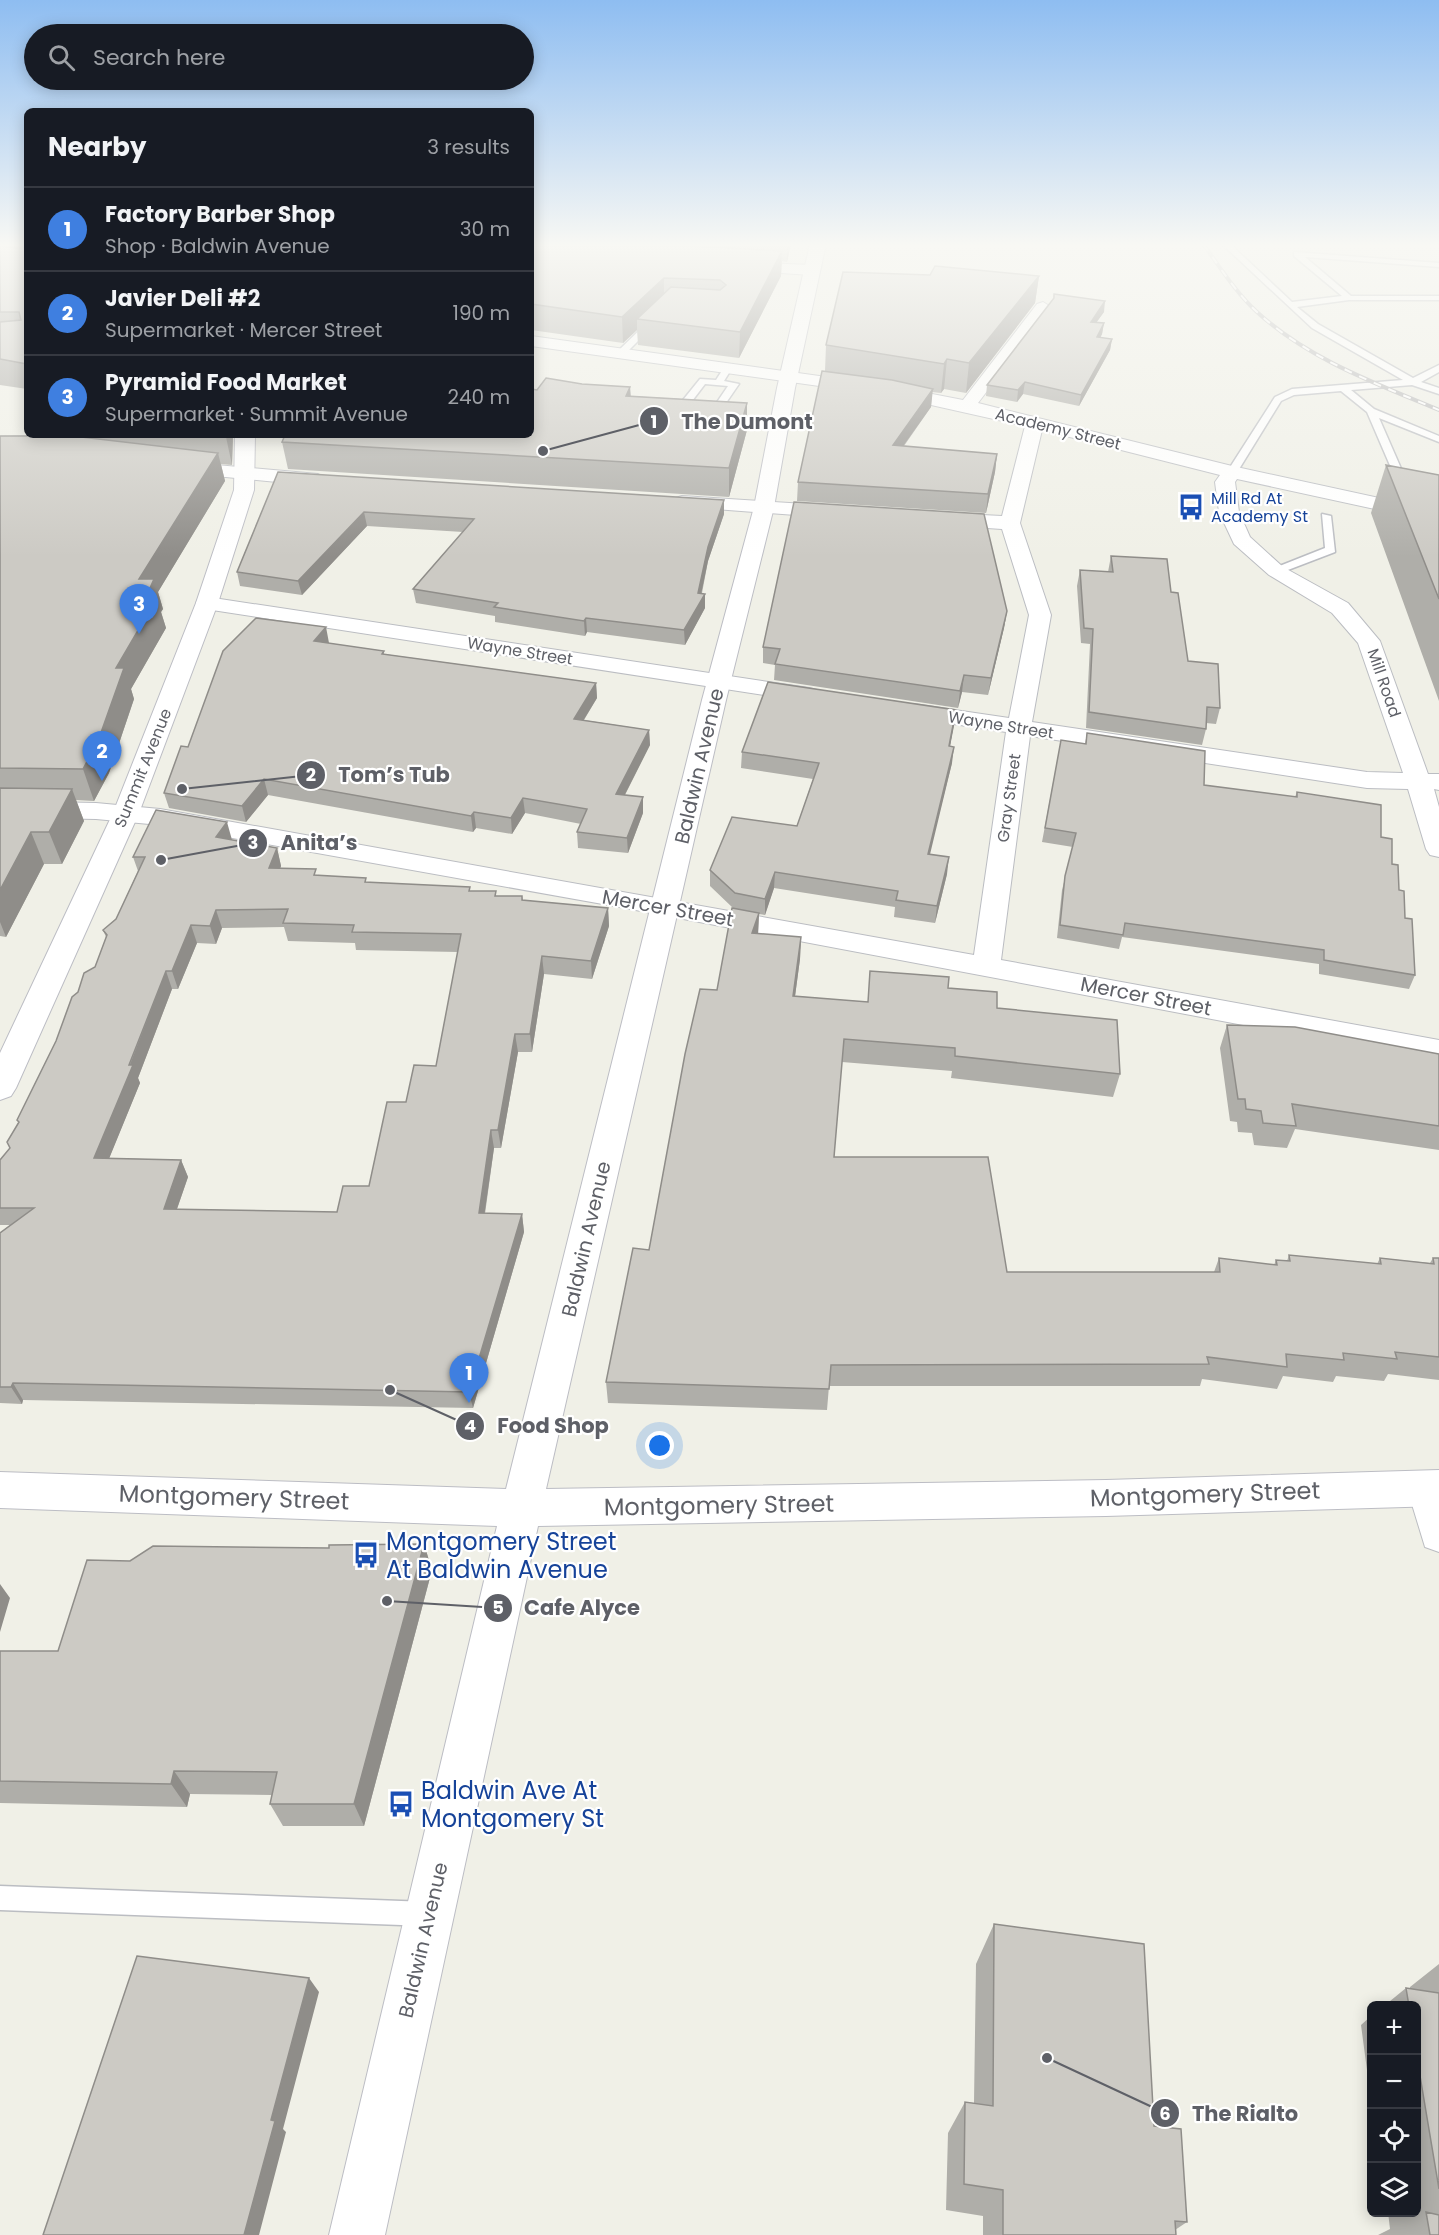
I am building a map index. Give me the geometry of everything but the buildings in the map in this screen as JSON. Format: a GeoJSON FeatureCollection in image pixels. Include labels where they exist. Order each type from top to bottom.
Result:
{"type":"FeatureCollection","features":[{"type":"Feature","properties":{"kind":"street","name":"Academy Street"},"geometry":{"type":"LineString","coordinates":[[591,348],[891,391],[967,406],[1232,472],[1439,517]]}},
{"type":"Feature","properties":{"kind":"street","name":"Baldwin Avenue"},"geometry":{"type":"LineString","coordinates":[[357,2235],[522,1508],[718,681],[764,507],[795,348]]}},
{"type":"Feature","properties":{"kind":"street"},"geometry":{"type":"LineString","coordinates":[[967,406],[1011,348]]}},
{"type":"Feature","properties":{"kind":"street"},"geometry":{"type":"LineString","coordinates":[[919,518],[1010,523],[1035,423]]}},
{"type":"Feature","properties":{"kind":"street","name":"Summit Avenue"},"geometry":{"type":"LineString","coordinates":[[0,1088],[126,813],[207,603],[244,490],[245,438]]}},
{"type":"Feature","properties":{"kind":"street"},"geometry":{"type":"LineString","coordinates":[[165,466],[244,475],[340,481]]}},
{"type":"Feature","properties":{"kind":"street","name":"Mill Road"},"geometry":{"type":"LineString","coordinates":[[1232,472],[1225,482],[1229,512],[1241,540],[1276,572],[1340,608],[1369,641],[1429,782],[1439,849]]}},
{"type":"Feature","properties":{"kind":"street"},"geometry":{"type":"LineString","coordinates":[[663,501],[850,513]]}},
{"type":"Feature","properties":{"kind":"street","name":"Gray Street"},"geometry":{"type":"LineString","coordinates":[[986,967],[1019,728],[1040,615],[1010,523]]}},
{"type":"Feature","properties":{"kind":"street","name":"Wayne Street"},"geometry":{"type":"LineString","coordinates":[[207,603],[833,699]]}},
{"type":"Feature","properties":{"kind":"street","name":"Wayne Street"},"geometry":{"type":"LineString","coordinates":[[891,708],[1367,780],[1429,782]]}},
{"type":"Feature","properties":{"kind":"street","name":"Mercer Street"},"geometry":{"type":"LineString","coordinates":[[0,809],[126,813],[665,907],[1439,1051]]}},
{"type":"Feature","properties":{"kind":"street"},"geometry":{"type":"LineString","coordinates":[[1432,1488],[1439,1534]]}},
{"type":"Feature","properties":{"kind":"street","name":"Montgomery Street"},"geometry":{"type":"LineString","coordinates":[[0,1490],[522,1508],[1095,1498],[1432,1488]]}},
{"type":"Feature","properties":{"kind":"lane"},"geometry":{"type":"LineString","coordinates":[[621,352],[625,348]]}},
{"type":"Feature","properties":{"kind":"lane"},"geometry":{"type":"LineString","coordinates":[[1354,348],[1413,382],[1439,391]]}},
{"type":"Feature","properties":{"kind":"lane"},"geometry":{"type":"LineString","coordinates":[[718,383],[728,368]]}},
{"type":"Feature","properties":{"kind":"lane"},"geometry":{"type":"LineString","coordinates":[[1232,472],[1278,399],[1292,392],[1341,386],[1413,382],[1439,368]]}},
{"type":"Feature","properties":{"kind":"lane"},"geometry":{"type":"LineString","coordinates":[[703,381],[718,383],[734,384],[716,411],[682,407],[703,381]]}},
{"type":"Feature","properties":{"kind":"lane"},"geometry":{"type":"LineString","coordinates":[[1341,386],[1371,411],[1439,439]]}},
{"type":"Feature","properties":{"kind":"lane"},"geometry":{"type":"LineString","coordinates":[[1371,411],[1399,475],[1439,484]]}},
{"type":"Feature","properties":{"kind":"lane"},"geometry":{"type":"LineString","coordinates":[[1276,572],[1331,550],[1326,516]]}},
{"type":"Feature","properties":{"kind":"lane"},"geometry":{"type":"LineString","coordinates":[[0,1898],[429,1914]]}},
{"type":"Feature","properties":{"kind":"railway"},"geometry":{"type":"LineString","coordinates":[[1307,348],[1344,369],[1439,410]]}},
{"type":"Feature","properties":{"kind":"place","name":"The Dumont"},"geometry":{"type":"Point","coordinates":[543,451]}},
{"type":"Feature","properties":{"kind":"place","name":"Mill Rd At Academy St"},"geometry":{"type":"Point","coordinates":[1191,507]}},
{"type":"Feature","properties":{"kind":"place","name":"Pyramid Food Market"},"geometry":{"type":"Point","coordinates":[139,634]}},
{"type":"Feature","properties":{"kind":"place","name":"Javier Deli #2"},"geometry":{"type":"Point","coordinates":[102,781]}},
{"type":"Feature","properties":{"kind":"place","name":"Tom’s Tub"},"geometry":{"type":"Point","coordinates":[182,789]}},
{"type":"Feature","properties":{"kind":"place","name":"Anita’s"},"geometry":{"type":"Point","coordinates":[161,860]}},
{"type":"Feature","properties":{"kind":"place","name":"Food Shop"},"geometry":{"type":"Point","coordinates":[390,1390]}},
{"type":"Feature","properties":{"kind":"place","name":"Factory Barber Shop"},"geometry":{"type":"Point","coordinates":[469,1403]}},
{"type":"Feature","properties":{"kind":"place","name":"Montgomery Street At Baldwin Avenue"},"geometry":{"type":"Point","coordinates":[366,1555]}},
{"type":"Feature","properties":{"kind":"place","name":"Cafe Alyce"},"geometry":{"type":"Point","coordinates":[387,1601]}},
{"type":"Feature","properties":{"kind":"place","name":"Baldwin Ave At Montgomery St"},"geometry":{"type":"Point","coordinates":[401,1804]}},
{"type":"Feature","properties":{"kind":"place","name":"The Rialto"},"geometry":{"type":"Point","coordinates":[1047,2058]}}]}
